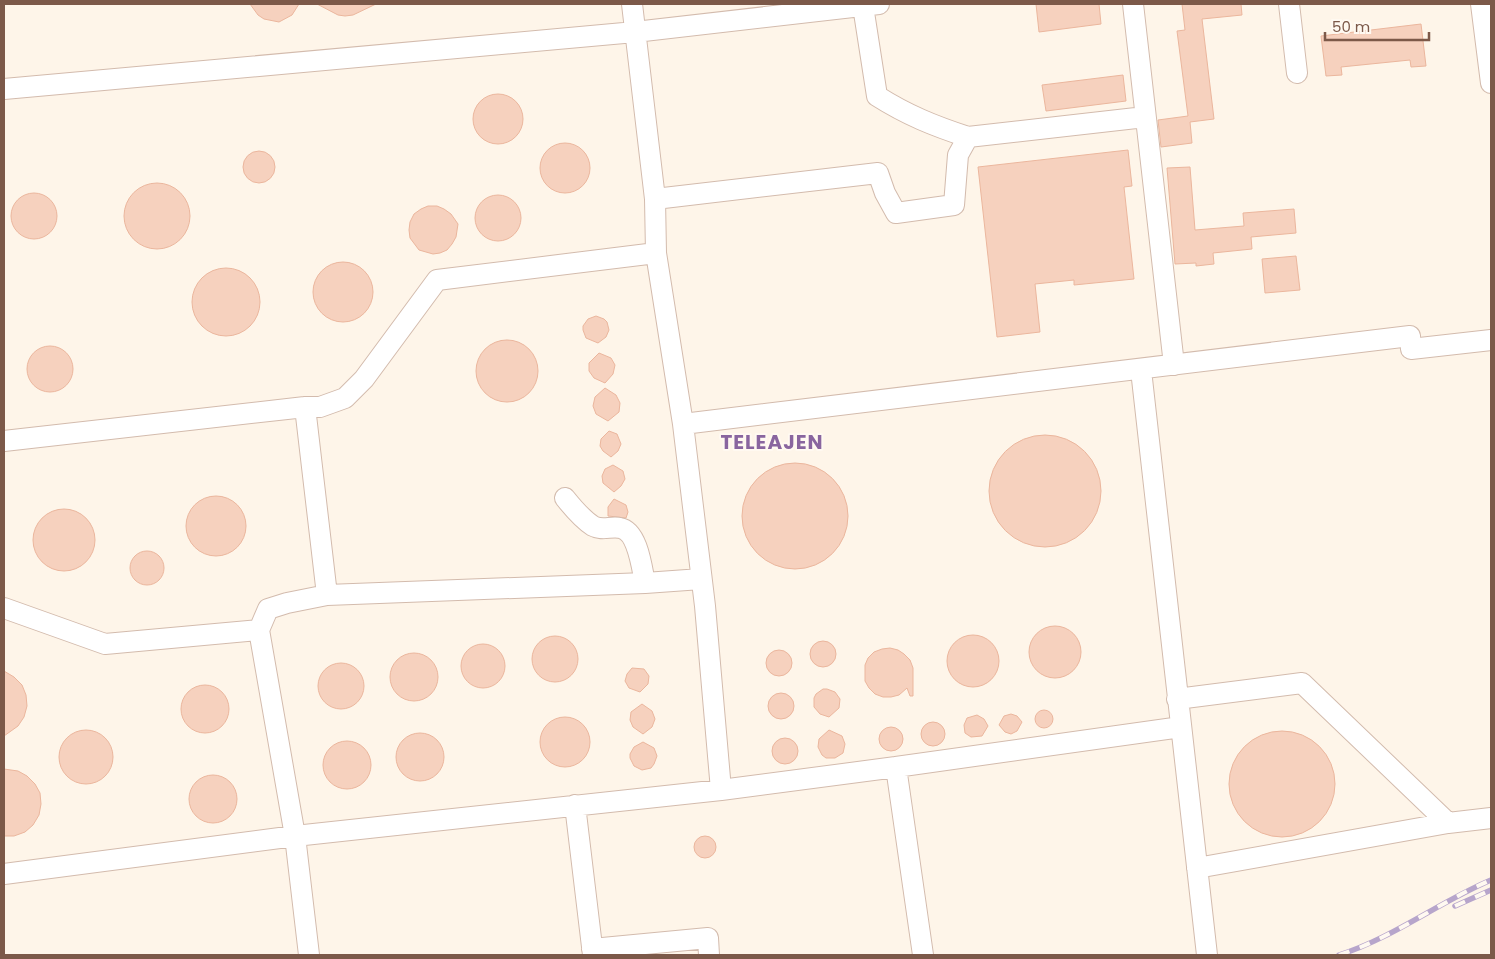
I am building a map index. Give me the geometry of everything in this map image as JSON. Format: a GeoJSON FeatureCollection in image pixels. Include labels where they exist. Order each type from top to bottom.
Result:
{"type":"FeatureCollection","features":[{"type":"Feature","properties":{"kind":"lane"},"geometry":{"type":"LineString","coordinates":[[632,4],[655,199],[656,253],[683,424],[701,579],[720,790]]}},
{"type":"Feature","properties":{"kind":"lane"},"geometry":{"type":"LineString","coordinates":[[1133,4],[1174,365]]}},
{"type":"Feature","properties":{"kind":"lane"},"geometry":{"type":"LineString","coordinates":[[1289,4],[1297,73]]}},
{"type":"Feature","properties":{"kind":"lane"},"geometry":{"type":"LineString","coordinates":[[1481,4],[1491,83]]}},
{"type":"Feature","properties":{"kind":"lane"},"geometry":{"type":"LineString","coordinates":[[4,89],[635,32],[871,5],[876,96],[904,113],[968,137],[1145,117]]}},
{"type":"Feature","properties":{"kind":"lane"},"geometry":{"type":"LineString","coordinates":[[655,199],[878,173],[885,193],[896,213],[954,205],[958,156],[968,137]]}},
{"type":"Feature","properties":{"kind":"lane"},"geometry":{"type":"LineString","coordinates":[[4,441],[305,407],[320,407],[345,398],[364,379],[437,280],[656,253]]}},
{"type":"Feature","properties":{"kind":"lane"},"geometry":{"type":"LineString","coordinates":[[683,424],[1410,336],[1411,349],[1491,340]]}},
{"type":"Feature","properties":{"kind":"lane"},"geometry":{"type":"LineString","coordinates":[[1141,370],[1206,955]]}},
{"type":"Feature","properties":{"kind":"lane"},"geometry":{"type":"LineString","coordinates":[[305,407],[327,595]]}},
{"type":"Feature","properties":{"kind":"lane"},"geometry":{"type":"LineString","coordinates":[[565,498],[594,527],[620,528],[628,533],[639,554],[645,583]]}},
{"type":"Feature","properties":{"kind":"lane"},"geometry":{"type":"LineString","coordinates":[[309,955],[295,836],[259,630],[268,609],[327,595],[645,583],[701,579]]}},
{"type":"Feature","properties":{"kind":"lane"},"geometry":{"type":"LineString","coordinates":[[4,608],[106,644],[259,630]]}},
{"type":"Feature","properties":{"kind":"lane"},"geometry":{"type":"LineString","coordinates":[[1177,699],[1302,683],[1448,823]]}},
{"type":"Feature","properties":{"kind":"lane"},"geometry":{"type":"LineString","coordinates":[[4,874],[295,836],[720,790],[1181,727]]}},
{"type":"Feature","properties":{"kind":"lane"},"geometry":{"type":"LineString","coordinates":[[896,767],[923,955]]}},
{"type":"Feature","properties":{"kind":"lane"},"geometry":{"type":"LineString","coordinates":[[575,805],[592,952],[708,938],[709,955]]}},
{"type":"Feature","properties":{"kind":"lane"},"geometry":{"type":"LineString","coordinates":[[1197,868],[1448,823],[1491,818]]}},
{"type":"Feature","properties":{"kind":"building"},"geometry":{"type":"Polygon","coordinates":[[[250,4],[299,4],[292,15],[279,22],[264,19],[258,15],[250,4]]]}},
{"type":"Feature","properties":{"kind":"building"},"geometry":{"type":"Polygon","coordinates":[[[317,4],[376,4],[353,15],[345,16],[338,15],[317,4]]]}},
{"type":"Feature","properties":{"kind":"building"},"geometry":{"type":"Polygon","coordinates":[[[1036,4],[1099,4],[1101,24],[1039,32],[1036,4]]]}},
{"type":"Feature","properties":{"kind":"building"},"geometry":{"type":"Polygon","coordinates":[[[1182,4],[1241,4],[1242,15],[1202,19],[1214,119],[1190,122],[1192,143],[1161,147],[1158,120],[1188,116],[1177,31],[1185,30],[1182,4]]]}},
{"type":"Feature","properties":{"kind":"building"},"geometry":{"type":"Polygon","coordinates":[[[1421,24],[1426,66],[1411,67],[1410,60],[1341,67],[1342,75],[1326,76],[1321,36],[1421,24]]]}},
{"type":"Feature","properties":{"kind":"building"},"geometry":{"type":"Polygon","coordinates":[[[1123,75],[1126,101],[1046,111],[1042,85],[1123,75]]]}},
{"type":"Feature","properties":{"kind":"building"},"geometry":{"type":"Polygon","coordinates":[[[498,94],[508,96],[516,101],[521,109],[523,119],[521,129],[516,137],[508,142],[498,144],[488,142],[480,137],[475,129],[473,119],[475,109],[480,101],[488,96],[498,94]]]}},
{"type":"Feature","properties":{"kind":"building"},"geometry":{"type":"Polygon","coordinates":[[[570,143],[583,150],[589,158],[589,178],[583,186],[575,192],[560,193],[547,186],[541,178],[540,163],[547,150],[555,144],[570,143]]]}},
{"type":"Feature","properties":{"kind":"building"},"geometry":{"type":"Polygon","coordinates":[[[1128,150],[1132,186],[1124,187],[1134,279],[1074,285],[1074,280],[1035,284],[1040,332],[997,337],[978,167],[1128,150]]]}},
{"type":"Feature","properties":{"kind":"building"},"geometry":{"type":"Polygon","coordinates":[[[259,151],[270,156],[275,167],[270,178],[259,183],[248,178],[243,167],[248,156],[259,151]]]}},
{"type":"Feature","properties":{"kind":"building"},"geometry":{"type":"Polygon","coordinates":[[[1190,167],[1195,230],[1244,226],[1243,213],[1294,209],[1296,233],[1251,237],[1252,249],[1213,253],[1214,264],[1196,266],[1196,263],[1175,264],[1167,168],[1190,167]]]}},
{"type":"Feature","properties":{"kind":"building"},"geometry":{"type":"Polygon","coordinates":[[[150,183],[164,183],[176,188],[185,197],[190,209],[188,229],[181,240],[164,249],[150,249],[138,244],[129,235],[124,223],[124,209],[129,197],[138,188],[150,183]]]}},
{"type":"Feature","properties":{"kind":"building"},"geometry":{"type":"Polygon","coordinates":[[[34,193],[47,197],[53,203],[57,216],[53,229],[47,235],[34,239],[21,235],[15,229],[11,216],[15,203],[21,197],[34,193]]]}},
{"type":"Feature","properties":{"kind":"building"},"geometry":{"type":"Polygon","coordinates":[[[498,195],[511,199],[517,205],[521,218],[517,231],[511,237],[498,241],[485,237],[479,231],[475,218],[479,205],[485,199],[498,195]]]}},
{"type":"Feature","properties":{"kind":"building"},"geometry":{"type":"Polygon","coordinates":[[[428,206],[437,206],[444,209],[451,214],[458,224],[456,237],[452,244],[447,250],[440,253],[433,254],[419,250],[410,238],[410,222],[414,214],[428,206]]]}},
{"type":"Feature","properties":{"kind":"building"},"geometry":{"type":"Polygon","coordinates":[[[1296,256],[1300,290],[1265,293],[1262,259],[1296,256]]]}},
{"type":"Feature","properties":{"kind":"building"},"geometry":{"type":"Polygon","coordinates":[[[343,262],[355,264],[368,275],[373,292],[371,304],[360,317],[343,322],[331,320],[318,309],[313,292],[315,280],[326,267],[343,262]]]}},
{"type":"Feature","properties":{"kind":"building"},"geometry":{"type":"Polygon","coordinates":[[[226,268],[239,271],[250,278],[257,289],[260,302],[257,315],[250,326],[239,333],[226,336],[213,333],[202,326],[195,315],[192,302],[195,289],[202,278],[213,271],[226,268]]]}},
{"type":"Feature","properties":{"kind":"building"},"geometry":{"type":"Polygon","coordinates":[[[596,316],[607,322],[609,330],[606,337],[598,343],[586,338],[583,330],[583,326],[588,319],[596,316]]]}},
{"type":"Feature","properties":{"kind":"building"},"geometry":{"type":"Polygon","coordinates":[[[507,340],[519,342],[529,349],[536,359],[538,371],[536,383],[529,393],[519,400],[507,402],[495,400],[485,393],[478,383],[476,371],[478,359],[485,349],[495,342],[507,340]]]}},
{"type":"Feature","properties":{"kind":"building"},"geometry":{"type":"Polygon","coordinates":[[[50,346],[63,350],[69,356],[73,369],[69,382],[63,388],[50,392],[37,388],[31,382],[27,369],[31,356],[37,350],[50,346]]]}},
{"type":"Feature","properties":{"kind":"building"},"geometry":{"type":"Polygon","coordinates":[[[599,353],[611,358],[615,365],[613,374],[605,383],[594,378],[589,371],[589,363],[599,353]]]}},
{"type":"Feature","properties":{"kind":"building"},"geometry":{"type":"Polygon","coordinates":[[[605,388],[616,395],[620,403],[619,412],[608,421],[596,414],[593,406],[595,397],[605,388]]]}},
{"type":"Feature","properties":{"kind":"building"},"geometry":{"type":"Polygon","coordinates":[[[609,431],[617,434],[621,444],[618,451],[611,457],[600,446],[601,439],[609,431]]]}},
{"type":"Feature","properties":{"kind":"building"},"geometry":{"type":"Polygon","coordinates":[[[1045,435],[1067,439],[1085,451],[1097,469],[1101,491],[1097,513],[1085,531],[1067,543],[1045,547],[1023,543],[1005,531],[993,513],[989,491],[993,469],[1005,451],[1023,439],[1045,435]]]}},
{"type":"Feature","properties":{"kind":"building"},"geometry":{"type":"Polygon","coordinates":[[[795,463],[815,467],[833,478],[844,496],[848,516],[844,536],[833,554],[815,565],[795,569],[775,565],[757,554],[746,536],[742,516],[746,496],[757,478],[775,467],[795,463]]]}},
{"type":"Feature","properties":{"kind":"building"},"geometry":{"type":"Polygon","coordinates":[[[613,465],[623,471],[625,479],[614,492],[603,483],[602,476],[605,469],[613,465]]]}},
{"type":"Feature","properties":{"kind":"building"},"geometry":{"type":"Polygon","coordinates":[[[210,496],[222,496],[233,501],[241,509],[246,520],[244,538],[233,551],[222,556],[210,556],[199,551],[191,543],[186,532],[186,520],[191,509],[199,501],[210,496]]]}},
{"type":"Feature","properties":{"kind":"building"},"geometry":{"type":"Polygon","coordinates":[[[614,499],[626,505],[628,512],[626,518],[608,516],[608,507],[614,499]]]}},
{"type":"Feature","properties":{"kind":"building"},"geometry":{"type":"Polygon","coordinates":[[[64,509],[81,514],[86,518],[90,523],[95,540],[90,557],[86,562],[81,566],[64,571],[47,566],[42,562],[38,557],[33,540],[38,523],[42,518],[47,514],[64,509]]]}},
{"type":"Feature","properties":{"kind":"building"},"geometry":{"type":"Polygon","coordinates":[[[147,551],[159,556],[164,568],[159,580],[147,585],[135,580],[130,568],[135,556],[147,551]]]}},
{"type":"Feature","properties":{"kind":"building"},"geometry":{"type":"Polygon","coordinates":[[[1055,626],[1065,628],[1073,634],[1079,642],[1081,652],[1079,662],[1073,670],[1065,676],[1055,678],[1045,676],[1037,670],[1031,662],[1029,652],[1031,642],[1037,634],[1045,628],[1055,626]]]}},
{"type":"Feature","properties":{"kind":"building"},"geometry":{"type":"Polygon","coordinates":[[[973,635],[983,637],[991,643],[997,651],[999,661],[997,671],[991,679],[983,685],[973,687],[963,685],[955,679],[949,671],[947,661],[949,651],[955,643],[963,637],[973,635]]]}},
{"type":"Feature","properties":{"kind":"building"},"geometry":{"type":"Polygon","coordinates":[[[551,636],[559,636],[568,640],[574,646],[578,659],[574,672],[568,678],[559,682],[551,682],[542,678],[536,672],[532,663],[532,655],[536,646],[542,640],[551,636]]]}},
{"type":"Feature","properties":{"kind":"building"},"geometry":{"type":"Polygon","coordinates":[[[823,641],[832,645],[836,654],[832,663],[823,667],[814,663],[810,654],[814,645],[823,641]]]}},
{"type":"Feature","properties":{"kind":"building"},"geometry":{"type":"Polygon","coordinates":[[[479,644],[487,644],[499,650],[505,666],[499,682],[487,688],[479,688],[467,682],[461,670],[461,662],[467,650],[479,644]]]}},
{"type":"Feature","properties":{"kind":"building"},"geometry":{"type":"Polygon","coordinates":[[[890,648],[898,650],[910,660],[913,668],[913,696],[910,696],[907,688],[899,695],[883,697],[875,694],[865,681],[865,665],[868,658],[874,652],[890,648]]]}},
{"type":"Feature","properties":{"kind":"building"},"geometry":{"type":"Polygon","coordinates":[[[779,650],[788,654],[792,663],[788,672],[779,676],[770,672],[766,663],[770,654],[779,650]]]}},
{"type":"Feature","properties":{"kind":"building"},"geometry":{"type":"Polygon","coordinates":[[[409,653],[419,653],[428,657],[434,663],[438,677],[434,691],[428,697],[419,701],[409,701],[400,697],[394,691],[390,682],[390,672],[394,663],[400,657],[409,653]]]}},
{"type":"Feature","properties":{"kind":"building"},"geometry":{"type":"Polygon","coordinates":[[[341,663],[354,667],[360,673],[364,686],[360,699],[354,705],[341,709],[328,705],[322,699],[318,686],[322,673],[328,667],[341,663]]]}},
{"type":"Feature","properties":{"kind":"building"},"geometry":{"type":"Polygon","coordinates":[[[632,668],[644,669],[649,676],[648,684],[640,692],[629,688],[625,681],[627,674],[632,668]]]}},
{"type":"Feature","properties":{"kind":"building"},"geometry":{"type":"Polygon","coordinates":[[[4,671],[22,685],[26,695],[27,706],[24,717],[18,726],[4,736],[4,671]]]}},
{"type":"Feature","properties":{"kind":"building"},"geometry":{"type":"Polygon","coordinates":[[[205,685],[214,687],[222,692],[227,700],[229,709],[227,718],[222,726],[214,731],[205,733],[196,731],[188,726],[183,718],[181,709],[183,700],[188,692],[196,687],[205,685]]]}},
{"type":"Feature","properties":{"kind":"building"},"geometry":{"type":"Polygon","coordinates":[[[823,689],[835,692],[840,699],[839,708],[829,717],[820,714],[814,707],[816,694],[823,689]]]}},
{"type":"Feature","properties":{"kind":"building"},"geometry":{"type":"Polygon","coordinates":[[[781,693],[790,697],[794,706],[790,715],[781,719],[772,715],[768,706],[772,697],[781,693]]]}},
{"type":"Feature","properties":{"kind":"building"},"geometry":{"type":"Polygon","coordinates":[[[642,704],[652,711],[655,719],[652,727],[643,734],[633,727],[630,720],[631,712],[642,704]]]}},
{"type":"Feature","properties":{"kind":"building"},"geometry":{"type":"Polygon","coordinates":[[[1044,710],[1050,713],[1053,719],[1050,725],[1044,728],[1038,725],[1035,719],[1038,713],[1044,710]]]}},
{"type":"Feature","properties":{"kind":"building"},"geometry":{"type":"Polygon","coordinates":[[[1011,714],[1017,716],[1022,722],[1017,731],[1011,734],[1005,732],[999,725],[1004,716],[1011,714]]]}},
{"type":"Feature","properties":{"kind":"building"},"geometry":{"type":"Polygon","coordinates":[[[977,715],[984,719],[988,726],[982,736],[971,737],[965,733],[964,725],[967,718],[977,715]]]}},
{"type":"Feature","properties":{"kind":"building"},"geometry":{"type":"Polygon","coordinates":[[[560,717],[570,717],[583,724],[590,737],[590,747],[583,760],[570,767],[560,767],[551,763],[544,756],[540,747],[540,737],[544,728],[551,721],[560,717]]]}},
{"type":"Feature","properties":{"kind":"building"},"geometry":{"type":"Polygon","coordinates":[[[933,722],[941,726],[945,734],[941,742],[933,746],[925,742],[921,734],[925,726],[933,722]]]}},
{"type":"Feature","properties":{"kind":"building"},"geometry":{"type":"Polygon","coordinates":[[[891,727],[899,731],[903,739],[899,747],[891,751],[883,747],[879,739],[883,731],[891,727]]]}},
{"type":"Feature","properties":{"kind":"building"},"geometry":{"type":"Polygon","coordinates":[[[86,730],[96,732],[105,738],[111,747],[113,757],[111,767],[105,776],[96,782],[86,784],[76,782],[67,776],[61,767],[59,757],[61,747],[67,738],[76,732],[86,730]]]}},
{"type":"Feature","properties":{"kind":"building"},"geometry":{"type":"Polygon","coordinates":[[[829,730],[842,736],[845,744],[843,753],[835,758],[826,758],[818,747],[819,739],[829,730]]]}},
{"type":"Feature","properties":{"kind":"building"},"geometry":{"type":"Polygon","coordinates":[[[1282,731],[1302,735],[1319,747],[1331,764],[1335,784],[1331,804],[1319,821],[1302,833],[1282,837],[1262,833],[1245,821],[1233,804],[1229,784],[1233,764],[1245,747],[1262,735],[1282,731]]]}},
{"type":"Feature","properties":{"kind":"building"},"geometry":{"type":"Polygon","coordinates":[[[415,733],[425,733],[437,740],[444,752],[444,762],[437,774],[425,781],[415,781],[407,777],[400,770],[396,762],[396,752],[400,744],[407,737],[415,733]]]}},
{"type":"Feature","properties":{"kind":"building"},"geometry":{"type":"Polygon","coordinates":[[[785,738],[794,742],[798,751],[794,760],[785,764],[776,760],[772,751],[776,742],[785,738]]]}},
{"type":"Feature","properties":{"kind":"building"},"geometry":{"type":"Polygon","coordinates":[[[347,741],[356,743],[364,748],[369,756],[371,765],[369,774],[364,782],[356,787],[347,789],[338,787],[330,782],[325,774],[323,765],[325,756],[330,748],[338,743],[347,741]]]}},
{"type":"Feature","properties":{"kind":"building"},"geometry":{"type":"Polygon","coordinates":[[[643,742],[654,748],[657,756],[651,768],[642,770],[634,766],[630,754],[634,747],[643,742]]]}},
{"type":"Feature","properties":{"kind":"building"},"geometry":{"type":"Polygon","coordinates":[[[4,769],[18,771],[27,776],[40,793],[39,815],[33,825],[25,832],[14,836],[4,836],[4,769]]]}},
{"type":"Feature","properties":{"kind":"building"},"geometry":{"type":"Polygon","coordinates":[[[208,775],[218,775],[227,779],[233,785],[236,790],[236,808],[227,819],[218,823],[208,823],[199,819],[193,813],[189,804],[189,794],[193,785],[199,779],[208,775]]]}},
{"type":"Feature","properties":{"kind":"building"},"geometry":{"type":"Polygon","coordinates":[[[705,836],[713,839],[716,847],[713,855],[705,858],[697,855],[694,847],[697,839],[705,836]]]}},
{"type":"Feature","properties":{"kind":"railway"},"geometry":{"type":"LineString","coordinates":[[1339,955],[1397,930],[1491,880]]}},
{"type":"Feature","properties":{"kind":"railway"},"geometry":{"type":"LineString","coordinates":[[1455,906],[1491,890]]}},
{"type":"Feature","properties":{"kind":"district","name":"TELEAJEN"},"geometry":{"type":"Point","coordinates":[772,442]}}]}
